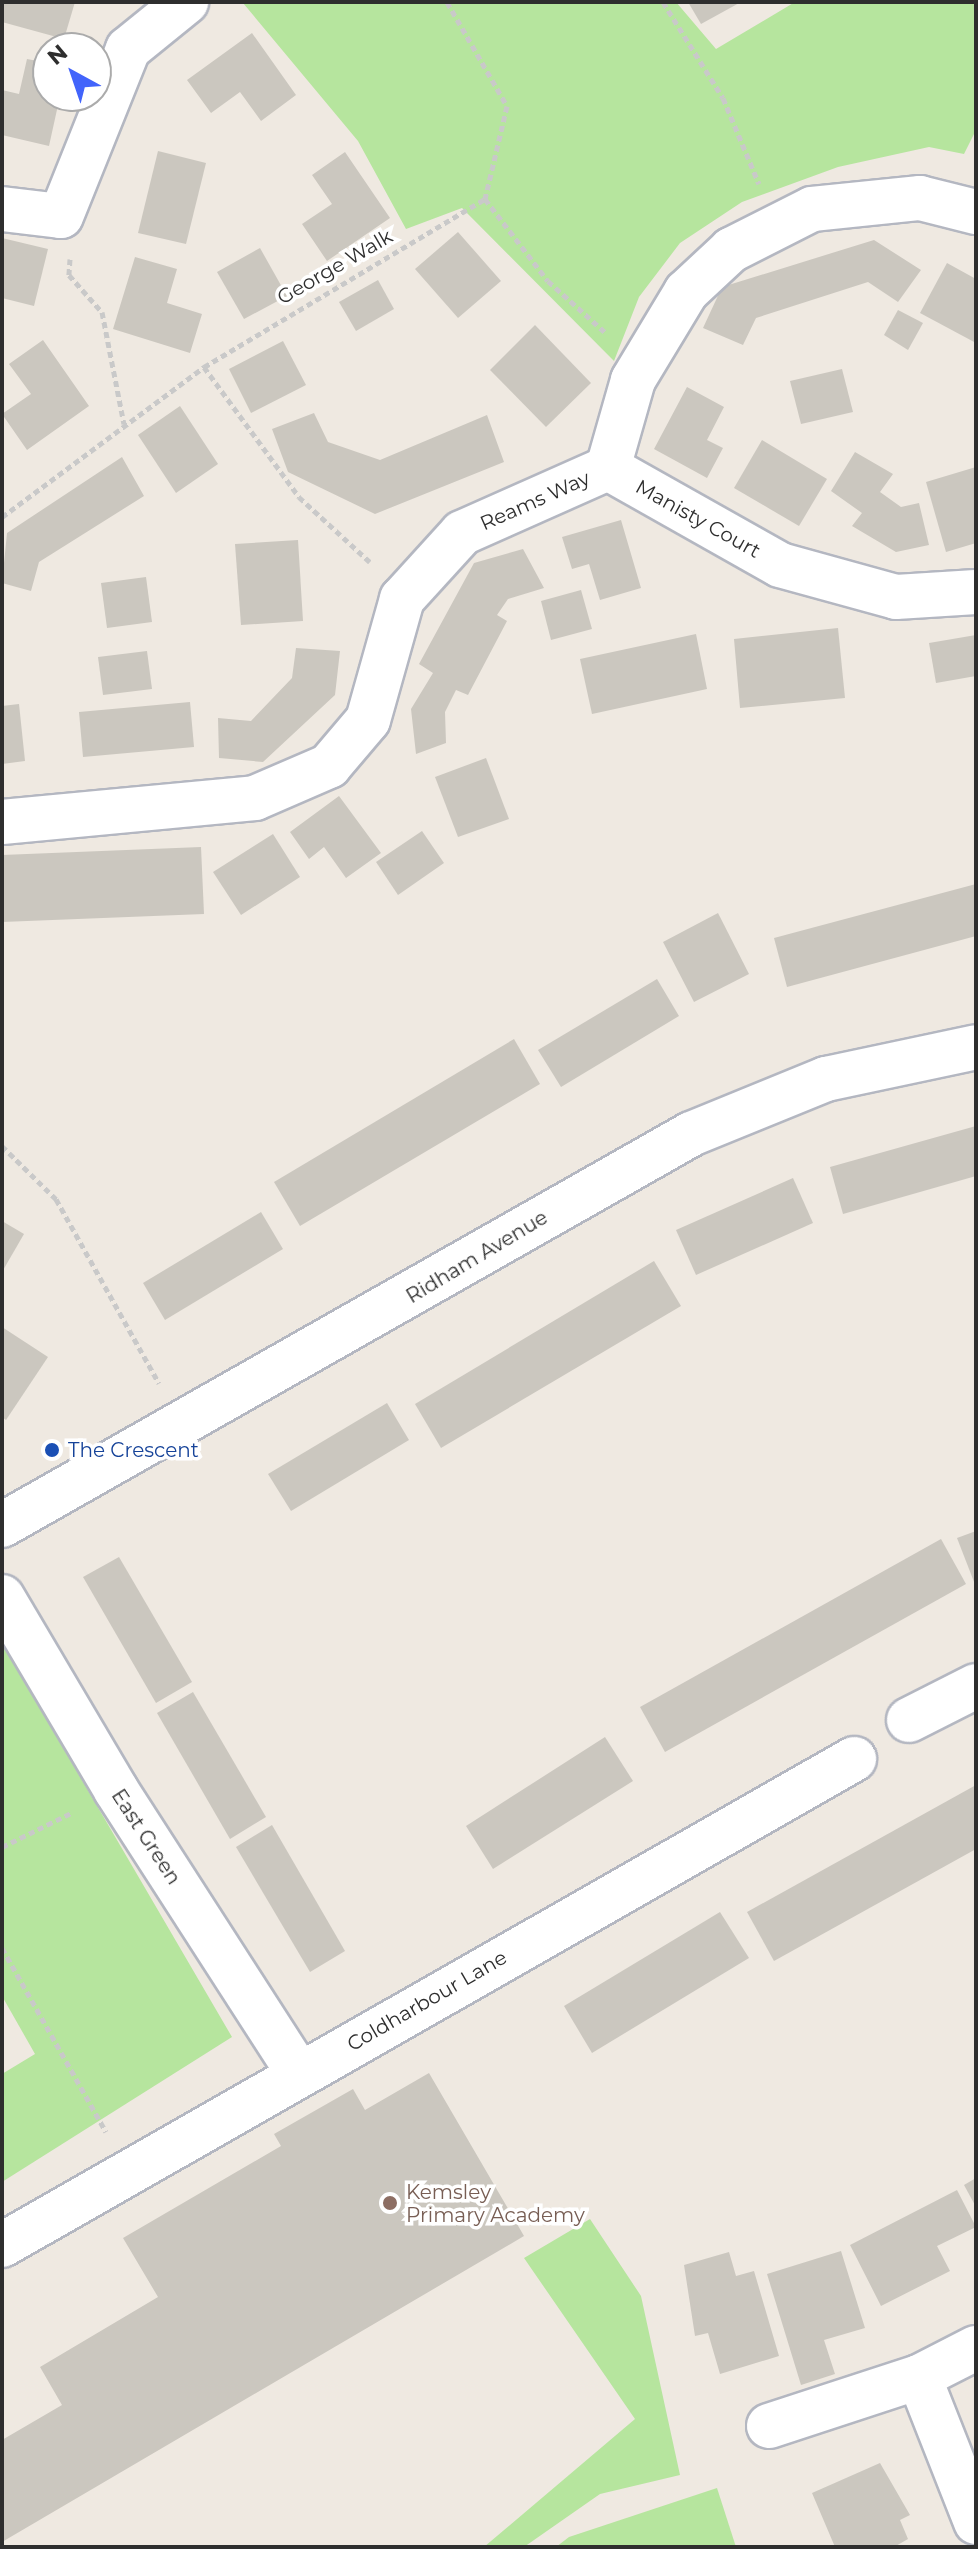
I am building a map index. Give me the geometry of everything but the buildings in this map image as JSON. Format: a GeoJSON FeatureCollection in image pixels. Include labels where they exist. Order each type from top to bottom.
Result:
{"type":"FeatureCollection","features":[{"type":"Feature","properties":{"kind":"street"},"geometry":{"type":"LineString","coordinates":[[2,209],[61,216],[128,49],[186,2]]}},
{"type":"Feature","properties":{"kind":"street","name":"Reams Way"},"geometry":{"type":"LineString","coordinates":[[2,822],[255,798],[329,766],[368,720],[402,599],[462,533],[608,468],[633,380],[660,341],[686,292],[731,250],[778,229],[812,209],[920,198],[976,212]]}},
{"type":"Feature","properties":{"kind":"street","name":"Manisty Court"},"geometry":{"type":"LineString","coordinates":[[608,468],[780,565],[896,597],[976,592]]}},
{"type":"Feature","properties":{"kind":"street","name":"Ridham Avenue"},"geometry":{"type":"LineString","coordinates":[[2,1525],[180,1420],[404,1301],[691,1134],[826,1079],[976,1047]]}},
{"type":"Feature","properties":{"kind":"street","name":"East Green"},"geometry":{"type":"LineString","coordinates":[[2,1597],[116,1790],[298,2072]]}},
{"type":"Feature","properties":{"kind":"street"},"geometry":{"type":"LineString","coordinates":[[909,1720],[976,1686]]}},
{"type":"Feature","properties":{"kind":"street","name":"Coldharbour Lane"},"geometry":{"type":"LineString","coordinates":[[2,2245],[298,2072],[854,1759]]}},
{"type":"Feature","properties":{"kind":"street"},"geometry":{"type":"LineString","coordinates":[[769,2426],[919,2377],[976,2348]]}},
{"type":"Feature","properties":{"kind":"street"},"geometry":{"type":"LineString","coordinates":[[919,2377],[976,2522]]}},
{"type":"Feature","properties":{"kind":"path"},"geometry":{"type":"LineString","coordinates":[[447,2],[507,106],[485,199],[548,281],[614,340],[660,341]]}},
{"type":"Feature","properties":{"kind":"path"},"geometry":{"type":"LineString","coordinates":[[663,2],[723,98],[778,229]]}},
{"type":"Feature","properties":{"kind":"path","name":"George Walk"},"geometry":{"type":"LineString","coordinates":[[2,517],[204,367],[485,199]]}},
{"type":"Feature","properties":{"kind":"path"},"geometry":{"type":"LineString","coordinates":[[61,216],[71,229],[69,275],[102,312],[124,424]]}},
{"type":"Feature","properties":{"kind":"path"},"geometry":{"type":"LineString","coordinates":[[204,367],[299,497],[402,599]]}},
{"type":"Feature","properties":{"kind":"path"},"geometry":{"type":"LineString","coordinates":[[2,1146],[56,1199],[180,1420]]}},
{"type":"Feature","properties":{"kind":"path"},"geometry":{"type":"LineString","coordinates":[[2,1847],[116,1790]]}},
{"type":"Feature","properties":{"kind":"path"},"geometry":{"type":"LineString","coordinates":[[2,1948],[93,2104]]}},
{"type":"Feature","properties":{"kind":"green space"},"geometry":{"type":"Polygon","coordinates":[[[676,2],[716,49],[795,2],[976,2],[976,130],[964,154],[929,147],[838,167],[742,202],[680,243],[639,297],[614,361],[462,208],[406,229],[358,141],[243,3],[676,2]]]}},
{"type":"Feature","properties":{"kind":"green space"},"geometry":{"type":"Polygon","coordinates":[[[2,1643],[232,2037],[2,2182],[2,2074],[35,2054],[2,1996],[2,1643]]]}},
{"type":"Feature","properties":{"kind":"green space"},"geometry":{"type":"Polygon","coordinates":[[[590,2219],[641,2296],[680,2475],[600,2494],[524,2547],[484,2547],[635,2419],[524,2258],[590,2219]]]}},
{"type":"Feature","properties":{"kind":"green space"},"geometry":{"type":"Polygon","coordinates":[[[717,2488],[736,2547],[556,2547],[569,2537],[717,2488]]]}},
{"type":"Feature","properties":{"kind":"place","name":"The Crescent"},"geometry":{"type":"Point","coordinates":[52,1450]}},
{"type":"Feature","properties":{"kind":"place","name":"Kemsley Primary Academy"},"geometry":{"type":"Point","coordinates":[390,2203]}}]}
